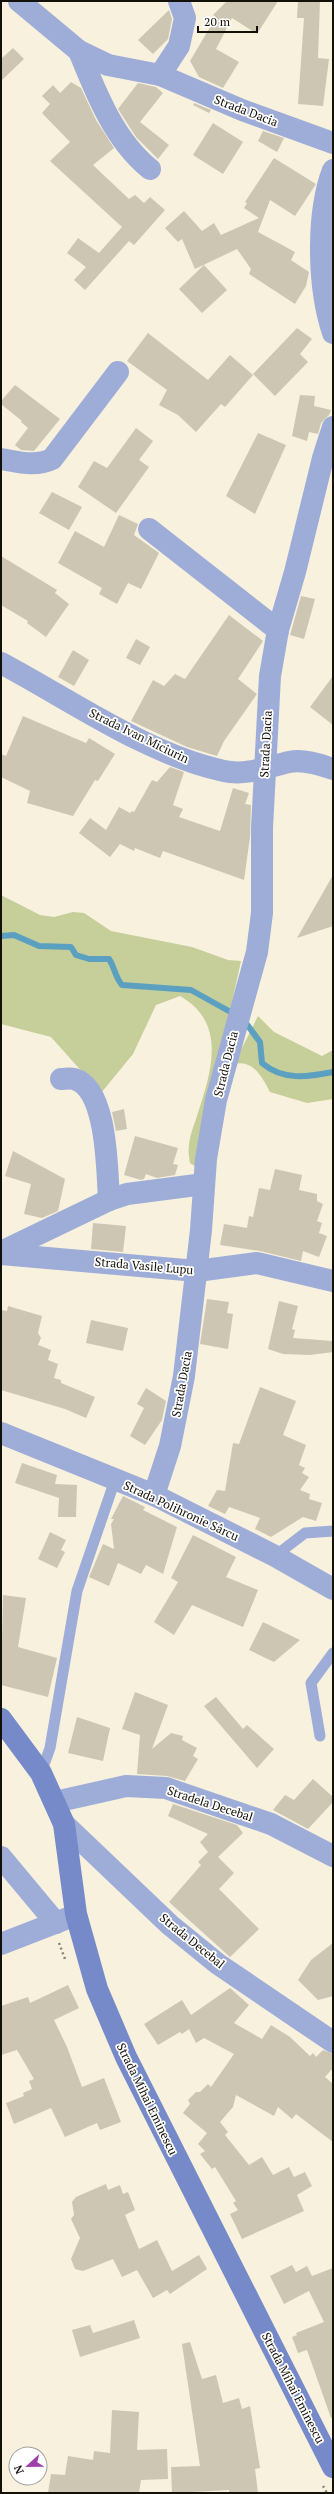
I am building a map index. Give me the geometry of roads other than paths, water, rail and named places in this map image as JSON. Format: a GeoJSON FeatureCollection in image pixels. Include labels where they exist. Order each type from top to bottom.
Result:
{"type":"FeatureCollection","features":[{"type":"Feature","properties":{"kind":"main road","name":"Strada Mihai Eminescu"},"geometry":{"type":"LineString","coordinates":[[1,1719],[41,1773],[64,1824],[76,1914],[97,1989],[126,2057],[333,2467]]}},
{"type":"Feature","properties":{"kind":"street","name":"Strada Dacia"},"geometry":{"type":"LineString","coordinates":[[19,1],[79,51],[108,65],[160,76],[242,110],[333,143]]}},
{"type":"Feature","properties":{"kind":"street"},"geometry":{"type":"LineString","coordinates":[[160,76],[179,46],[185,18],[178,1]]}},
{"type":"Feature","properties":{"kind":"street","name":"Strada Dacia"},"geometry":{"type":"LineString","coordinates":[[79,51],[101,105],[137,158],[150,169]]}},
{"type":"Feature","properties":{"kind":"street"},"geometry":{"type":"LineString","coordinates":[[333,170],[329,181],[320,245],[323,297],[333,333]]}},
{"type":"Feature","properties":{"kind":"street"},"geometry":{"type":"LineString","coordinates":[[1,459],[28,464],[42,464],[52,459],[118,372]]}},
{"type":"Feature","properties":{"kind":"street","name":"Strada Dacia"},"geometry":{"type":"LineString","coordinates":[[154,1495],[170,1446],[183,1384],[197,1271],[206,1158],[216,1100],[242,999],[257,952],[262,913],[265,770],[270,676],[278,630],[296,572],[323,458],[333,427]]}},
{"type":"Feature","properties":{"kind":"street"},"geometry":{"type":"LineString","coordinates":[[149,529],[278,630]]}},
{"type":"Feature","properties":{"kind":"street","name":"Strada Ivan Miciurin"},"geometry":{"type":"LineString","coordinates":[[1,663],[101,720],[185,760],[225,771],[265,770],[290,762],[315,763],[333,769]]}},
{"type":"Feature","properties":{"kind":"street"},"geometry":{"type":"LineString","coordinates":[[61,1078],[75,1080],[88,1090],[97,1108],[107,1154],[109,1200]]}},
{"type":"Feature","properties":{"kind":"street","name":"Strada Vasile Lupu"},"geometry":{"type":"LineString","coordinates":[[1,1253],[109,1200],[127,1194],[204,1184]]}},
{"type":"Feature","properties":{"kind":"street","name":"Strada Vasile Lupu"},"geometry":{"type":"LineString","coordinates":[[1,1253],[197,1271],[257,1263],[333,1281]]}},
{"type":"Feature","properties":{"kind":"street","name":"Strada Polihronie Sârcu"},"geometry":{"type":"LineString","coordinates":[[1,1433],[154,1495],[275,1556],[333,1589]]}},
{"type":"Feature","properties":{"kind":"street","name":"Stradela Decebal"},"geometry":{"type":"LineString","coordinates":[[55,1802],[126,1786],[166,1788],[271,1824],[333,1856]]}},
{"type":"Feature","properties":{"kind":"street","name":"Strada Decebal"},"geometry":{"type":"LineString","coordinates":[[64,1824],[170,1925],[206,1954],[333,2042]]}},
{"type":"Feature","properties":{"kind":"street"},"geometry":{"type":"LineString","coordinates":[[1,1857],[56,1922]]}},
{"type":"Feature","properties":{"kind":"street"},"geometry":{"type":"LineString","coordinates":[[1,1944],[76,1914]]}},
{"type":"Feature","properties":{"kind":"lane"},"geometry":{"type":"LineString","coordinates":[[41,1773],[50,1748],[77,1591],[115,1480]]}},
{"type":"Feature","properties":{"kind":"lane"},"geometry":{"type":"LineString","coordinates":[[275,1556],[305,1533],[333,1531]]}},
{"type":"Feature","properties":{"kind":"lane"},"geometry":{"type":"LineString","coordinates":[[320,1736],[311,1683],[333,1653]]}},
{"type":"Feature","properties":{"kind":"waterway"},"geometry":{"type":"LineString","coordinates":[[1,936],[14,935],[39,946],[71,947],[76,955],[89,959],[109,959],[122,985],[191,990],[236,1015]]}},
{"type":"Feature","properties":{"kind":"waterway"},"geometry":{"type":"LineString","coordinates":[[243,1019],[260,1042],[262,1063],[270,1069],[278,1073],[296,1076],[333,1072]]}}]}
